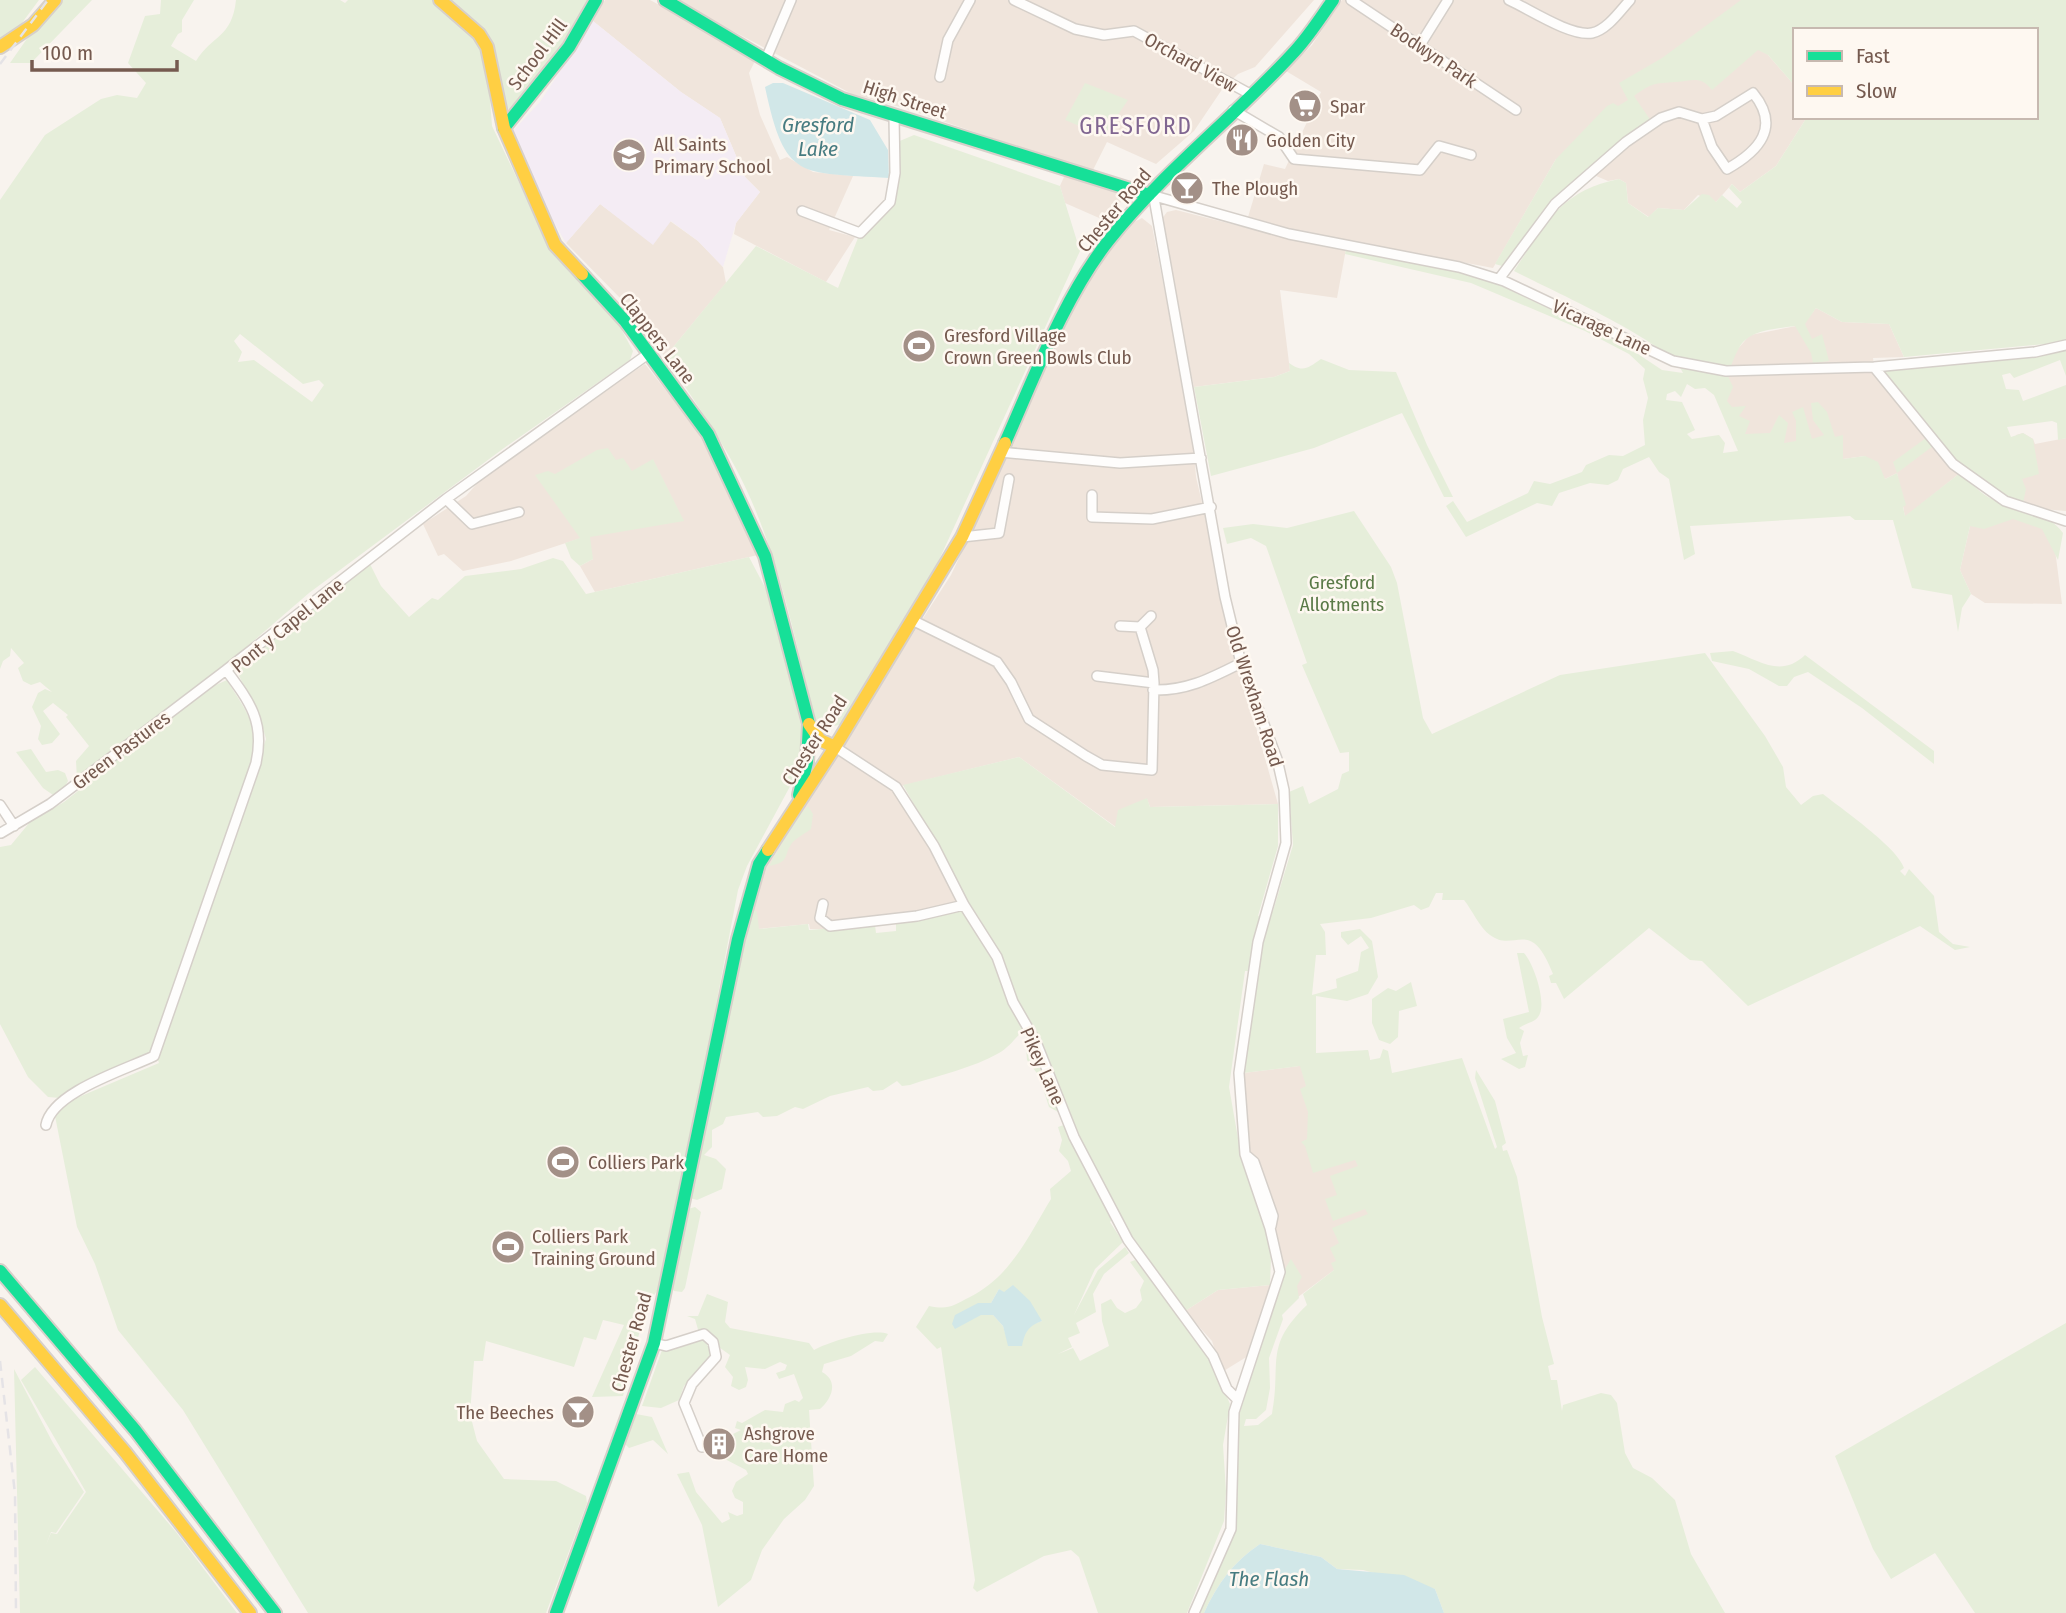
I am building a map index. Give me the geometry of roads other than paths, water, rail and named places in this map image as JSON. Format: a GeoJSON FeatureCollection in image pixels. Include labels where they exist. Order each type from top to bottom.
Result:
{"type":"FeatureCollection","features":[{"type":"Feature","properties":{"kind":"main road"},"geometry":{"type":"LineString","coordinates":[[0,47],[20,31],[33,25],[55,0]]}},
{"type":"Feature","properties":{"kind":"main road","name":"Clappers Lane"},"geometry":{"type":"LineString","coordinates":[[440,0],[479,34],[487,47],[504,128],[555,245],[625,321],[708,434],[765,556],[809,724],[807,762],[797,802]]}},
{"type":"Feature","properties":{"kind":"main road","name":"School Hill"},"geometry":{"type":"LineString","coordinates":[[504,128],[569,47],[596,0]]}},
{"type":"Feature","properties":{"kind":"main road","name":"High Street"},"geometry":{"type":"LineString","coordinates":[[665,0],[766,60],[842,99],[1152,196]]}},
{"type":"Feature","properties":{"kind":"main road","name":"Chester Road"},"geometry":{"type":"LineString","coordinates":[[556,1613],[654,1343],[738,939],[759,864],[835,747],[962,537],[1087,272],[1108,241],[1233,110],[1296,50],[1333,0]]}},
{"type":"Feature","properties":{"kind":"main road"},"geometry":{"type":"LineString","coordinates":[[809,724],[820,740],[835,747]]}},
{"type":"Feature","properties":{"kind":"main road"},"geometry":{"type":"LineString","coordinates":[[0,1271],[135,1430],[275,1613]]}},
{"type":"Feature","properties":{"kind":"main road"},"geometry":{"type":"LineString","coordinates":[[0,1305],[125,1452],[250,1613]]}},
{"type":"Feature","properties":{"kind":"street"},"geometry":{"type":"LineString","coordinates":[[766,60],[791,0]]}},
{"type":"Feature","properties":{"kind":"street"},"geometry":{"type":"LineString","coordinates":[[940,77],[948,40],[970,0]]}},
{"type":"Feature","properties":{"kind":"street","name":"Orchard View"},"geometry":{"type":"LineString","coordinates":[[1014,0],[1075,29],[1104,35],[1134,31],[1250,94]]}},
{"type":"Feature","properties":{"kind":"street","name":"Bodwyn Park"},"geometry":{"type":"LineString","coordinates":[[1351,0],[1516,110]]}},
{"type":"Feature","properties":{"kind":"street"},"geometry":{"type":"LineString","coordinates":[[1420,46],[1448,0]]}},
{"type":"Feature","properties":{"kind":"street"},"geometry":{"type":"LineString","coordinates":[[1509,0],[1578,33],[1594,33],[1612,20],[1630,0]]}},
{"type":"Feature","properties":{"kind":"street"},"geometry":{"type":"LineString","coordinates":[[1499,279],[1555,204],[1626,142],[1661,118],[1679,112],[1702,119],[1731,108],[1753,93],[1765,108],[1768,120],[1756,148],[1727,169],[1712,147],[1702,119]]}},
{"type":"Feature","properties":{"kind":"street"},"geometry":{"type":"LineString","coordinates":[[1233,110],[1279,137],[1294,159],[1420,170],[1439,146],[1471,155]]}},
{"type":"Feature","properties":{"kind":"street"},"geometry":{"type":"LineString","coordinates":[[802,211],[860,233],[890,202],[895,173],[894,117]]}},
{"type":"Feature","properties":{"kind":"street","name":"Vicarage Lane"},"geometry":{"type":"LineString","coordinates":[[1152,196],[1289,234],[1460,267],[1499,279],[1672,361],[1726,371],[1874,367],[2035,352],[2066,345]]}},
{"type":"Feature","properties":{"kind":"street","name":"Old Wrexham Road"},"geometry":{"type":"LineString","coordinates":[[1152,196],[1211,507],[1225,597],[1241,663],[1276,759],[1284,790],[1286,843],[1258,942],[1239,1073],[1245,1154],[1270,1228],[1280,1272],[1238,1399],[1231,1431],[1231,1530],[1194,1613]]}},
{"type":"Feature","properties":{"kind":"street","name":"Pont y Capel Lane"},"geometry":{"type":"LineString","coordinates":[[46,1125],[48,1114],[72,1094],[154,1056],[256,763],[261,739],[255,716],[226,670],[446,499],[648,354]]}},
{"type":"Feature","properties":{"kind":"street"},"geometry":{"type":"LineString","coordinates":[[1874,367],[1953,464],[2005,501],[2066,521]]}},
{"type":"Feature","properties":{"kind":"street"},"geometry":{"type":"LineString","coordinates":[[1000,452],[1120,463],[1200,458]]}},
{"type":"Feature","properties":{"kind":"street"},"geometry":{"type":"LineString","coordinates":[[962,537],[999,533],[1009,479]]}},
{"type":"Feature","properties":{"kind":"street"},"geometry":{"type":"LineString","coordinates":[[1092,495],[1092,517],[1152,519],[1211,507]]}},
{"type":"Feature","properties":{"kind":"street"},"geometry":{"type":"LineString","coordinates":[[446,499],[472,524],[519,512]]}},
{"type":"Feature","properties":{"kind":"street"},"geometry":{"type":"LineString","coordinates":[[1121,626],[1140,626],[1151,616]]}},
{"type":"Feature","properties":{"kind":"street"},"geometry":{"type":"LineString","coordinates":[[912,620],[940,637],[997,662],[1011,682],[1029,719],[1086,756],[1102,765],[1152,770],[1153,670],[1140,626]]}},
{"type":"Feature","properties":{"kind":"street"},"geometry":{"type":"LineString","coordinates":[[1097,676],[1176,691],[1194,686],[1241,663]]}},
{"type":"Feature","properties":{"kind":"street","name":"Green Pastures"},"geometry":{"type":"LineString","coordinates":[[1,833],[50,804],[226,670]]}},
{"type":"Feature","properties":{"kind":"street","name":"Pikey Lane"},"geometry":{"type":"LineString","coordinates":[[835,747],[895,786],[933,846],[964,905],[997,957],[1013,1002],[1036,1041],[1073,1137],[1128,1240],[1213,1356],[1227,1390],[1238,1399]]}},
{"type":"Feature","properties":{"kind":"street"},"geometry":{"type":"LineString","coordinates":[[0,805],[15,826]]}},
{"type":"Feature","properties":{"kind":"street"},"geometry":{"type":"LineString","coordinates":[[823,904],[821,918],[830,926],[917,916],[964,905]]}},
{"type":"Feature","properties":{"kind":"street"},"geometry":{"type":"LineString","coordinates":[[654,1343],[666,1346],[704,1334],[713,1342],[716,1357],[694,1381],[684,1403],[702,1447]]}},
{"type":"Feature","properties":{"kind":"water","name":"Gresford Lake"},"geometry":{"type":"Polygon","coordinates":[[[773,83],[783,83],[870,120],[888,150],[889,178],[835,175],[801,166],[790,156],[780,140],[772,118],[765,87],[773,83]]]}},
{"type":"Feature","properties":{"kind":"water"},"geometry":{"type":"Polygon","coordinates":[[[1013,1285],[1030,1301],[1042,1321],[1028,1330],[1022,1346],[1008,1346],[1003,1326],[993,1315],[981,1315],[955,1329],[952,1324],[955,1315],[978,1303],[991,1303],[999,1289],[1004,1292],[1013,1285]]]}},
{"type":"Feature","properties":{"kind":"water","name":"The Flash"},"geometry":{"type":"Polygon","coordinates":[[[1260,1544],[1321,1557],[1337,1569],[1404,1575],[1435,1589],[1444,1613],[1204,1613],[1227,1574],[1260,1544]]]}},
{"type":"Feature","properties":{"kind":"railway"},"geometry":{"type":"LineString","coordinates":[[0,64],[48,0]]}},
{"type":"Feature","properties":{"kind":"railway"},"geometry":{"type":"LineString","coordinates":[[0,1361],[15,1494],[16,1613]]}},
{"type":"Feature","properties":{"kind":"place","name":"Spar"},"geometry":{"type":"Point","coordinates":[1305,106]}},
{"type":"Feature","properties":{"kind":"place","name":"Golden City"},"geometry":{"type":"Point","coordinates":[1242,140]}},
{"type":"Feature","properties":{"kind":"place","name":"All Saints Primary School"},"geometry":{"type":"Point","coordinates":[629,155]}},
{"type":"Feature","properties":{"kind":"place","name":"The Plough"},"geometry":{"type":"Point","coordinates":[1187,188]}},
{"type":"Feature","properties":{"kind":"place","name":"Gresford Village Crown Green Bowls Club"},"geometry":{"type":"Point","coordinates":[919,346]}},
{"type":"Feature","properties":{"kind":"place","name":"Colliers Park"},"geometry":{"type":"Point","coordinates":[563,1162]}},
{"type":"Feature","properties":{"kind":"place","name":"Colliers Park Training Ground"},"geometry":{"type":"Point","coordinates":[508,1247]}},
{"type":"Feature","properties":{"kind":"place","name":"The Beeches"},"geometry":{"type":"Point","coordinates":[578,1412]}},
{"type":"Feature","properties":{"kind":"place","name":"Ashgrove Care Home"},"geometry":{"type":"Point","coordinates":[719,1444]}},
{"type":"Feature","properties":{"kind":"district","name":"GRESFORD"},"geometry":{"type":"Point","coordinates":[1136,126]}},
{"type":"Feature","properties":{"kind":"park label","name":"Gresford Allotments"},"geometry":{"type":"Point","coordinates":[1342,593]}}]}
